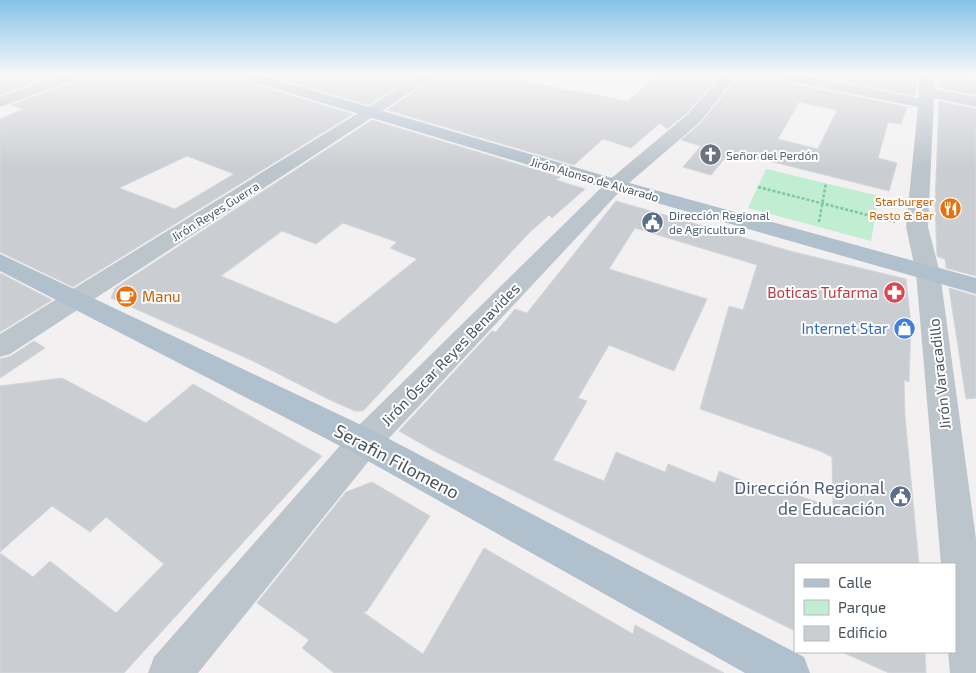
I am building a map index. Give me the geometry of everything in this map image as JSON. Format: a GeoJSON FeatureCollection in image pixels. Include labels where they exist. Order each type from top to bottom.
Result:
{"type":"FeatureCollection","features":[{"type":"Feature","properties":{"kind":"main road","name":"Jirón Alonso de Alvarado"},"geometry":{"type":"LineString","coordinates":[[352,106],[615,185],[976,286]]}},
{"type":"Feature","properties":{"kind":"main road","name":"Serafin Filomeno"},"geometry":{"type":"LineString","coordinates":[[0,260],[364,442],[788,673]]}},
{"type":"Feature","properties":{"kind":"street","name":"Jirón Reyes Guerra"},"geometry":{"type":"LineString","coordinates":[[0,347],[380,106]]}},
{"type":"Feature","properties":{"kind":"street","name":"Jirón Óscar Reyes Benavides"},"geometry":{"type":"LineString","coordinates":[[170,673],[364,442],[615,185],[694,118],[704,106]]}},
{"type":"Feature","properties":{"kind":"street","name":"Jirón Varacadillo"},"geometry":{"type":"LineString","coordinates":[[925,106],[917,227],[928,272],[972,673]]}},
{"type":"Feature","properties":{"kind":"path"},"geometry":{"type":"LineString","coordinates":[[815,241],[826,183]]}},
{"type":"Feature","properties":{"kind":"path"},"geometry":{"type":"LineString","coordinates":[[758,187],[917,227]]}},
{"type":"Feature","properties":{"kind":"green space"},"geometry":{"type":"Polygon","coordinates":[[[766,169],[879,196],[871,241],[748,208],[766,169]]]}},
{"type":"Feature","properties":{"kind":"building"},"geometry":{"type":"Polygon","coordinates":[[[16,106],[328,106],[353,114],[73,287],[0,252],[0,119],[24,109],[16,106]],[[187,156],[119,188],[175,209],[234,174],[187,156]]]}},
{"type":"Feature","properties":{"kind":"building"},"geometry":{"type":"Polygon","coordinates":[[[392,106],[693,106],[667,129],[660,123],[631,148],[603,139],[574,165],[387,110],[392,106]]]}},
{"type":"Feature","properties":{"kind":"building"},"geometry":{"type":"Polygon","coordinates":[[[714,106],[796,106],[778,139],[818,149],[837,110],[820,106],[904,106],[912,108],[907,107],[901,124],[888,122],[878,158],[897,163],[889,191],[741,154],[740,156],[729,153],[711,175],[683,167],[701,146],[681,140],[701,123],[714,106]]]}},
{"type":"Feature","properties":{"kind":"building"},"geometry":{"type":"Polygon","coordinates":[[[939,106],[964,106],[976,109],[976,276],[946,268],[945,259],[938,257],[935,206],[939,106]]]}},
{"type":"Feature","properties":{"kind":"building"},"geometry":{"type":"Polygon","coordinates":[[[372,120],[560,177],[556,180],[585,189],[552,218],[549,215],[529,233],[363,411],[355,411],[330,400],[253,361],[111,298],[115,288],[372,120]],[[343,223],[316,244],[282,231],[221,276],[336,324],[417,259],[390,248],[397,242],[343,223]]]}},
{"type":"Feature","properties":{"kind":"building"},"geometry":{"type":"Polygon","coordinates":[[[616,201],[790,251],[906,279],[911,324],[909,382],[904,380],[905,416],[919,563],[794,563],[794,631],[436,452],[399,431],[492,331],[496,332],[515,309],[527,313],[616,201]],[[635,228],[609,269],[707,299],[674,371],[609,345],[578,398],[587,401],[553,460],[604,481],[616,452],[665,472],[668,464],[715,483],[719,471],[780,496],[781,490],[833,507],[832,457],[820,451],[700,409],[729,306],[743,310],[757,265],[635,228]]]}},
{"type":"Feature","properties":{"kind":"building"},"geometry":{"type":"Polygon","coordinates":[[[0,273],[52,300],[0,332],[0,273]]]}},
{"type":"Feature","properties":{"kind":"building"},"geometry":{"type":"Polygon","coordinates":[[[949,288],[976,296],[976,398],[966,399],[949,288]]]}},
{"type":"Feature","properties":{"kind":"building"},"geometry":{"type":"Polygon","coordinates":[[[34,341],[45,348],[0,378],[0,359],[11,356],[34,341]]]}},
{"type":"Feature","properties":{"kind":"building"},"geometry":{"type":"Polygon","coordinates":[[[62,378],[146,423],[193,384],[322,456],[124,673],[0,673],[0,553],[33,577],[50,561],[116,613],[164,564],[106,517],[90,532],[52,506],[0,552],[0,386],[62,378]]]}},
{"type":"Feature","properties":{"kind":"building"},"geometry":{"type":"Polygon","coordinates":[[[372,482],[430,516],[367,611],[363,612],[423,654],[484,548],[633,634],[635,625],[724,673],[334,673],[302,648],[309,640],[257,603],[346,492],[372,482]]]}},
{"type":"Feature","properties":{"kind":"building"},"geometry":{"type":"Polygon","coordinates":[[[844,653],[925,653],[926,673],[889,673],[844,653]]]}},
{"type":"Feature","properties":{"kind":"place","name":"Señor del Perdón"},"geometry":{"type":"Point","coordinates":[710,155]}},
{"type":"Feature","properties":{"kind":"place","name":"Starburger Resto & Bar"},"geometry":{"type":"Point","coordinates":[950,208]}},
{"type":"Feature","properties":{"kind":"place","name":"Dirección Regional de Agricultura"},"geometry":{"type":"Point","coordinates":[653,222]}},
{"type":"Feature","properties":{"kind":"place","name":"Boticas Tufarma"},"geometry":{"type":"Point","coordinates":[894,292]}},
{"type":"Feature","properties":{"kind":"place","name":"Manu"},"geometry":{"type":"Point","coordinates":[126,296]}},
{"type":"Feature","properties":{"kind":"place","name":"Internet Star"},"geometry":{"type":"Point","coordinates":[904,328]}},
{"type":"Feature","properties":{"kind":"place","name":"Dirección Regional de Educación"},"geometry":{"type":"Point","coordinates":[901,497]}}]}
